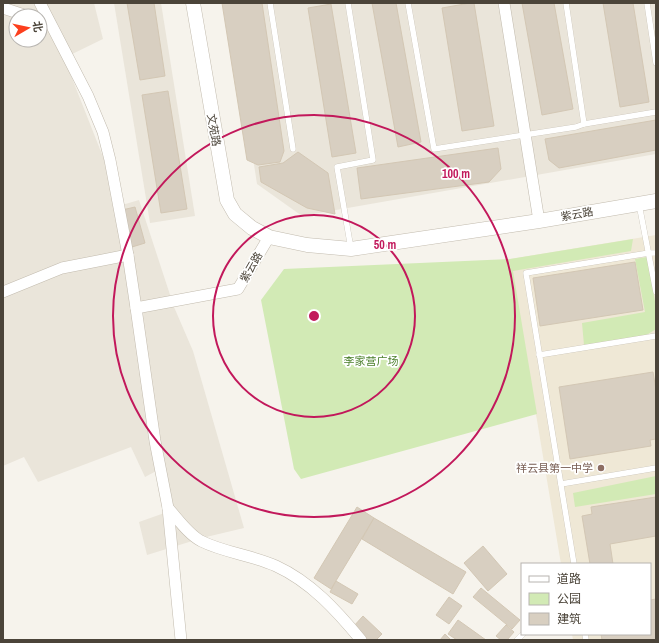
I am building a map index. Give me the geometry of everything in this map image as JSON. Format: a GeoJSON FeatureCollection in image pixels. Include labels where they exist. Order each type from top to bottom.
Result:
{"type":"FeatureCollection","features":[{"type":"Feature","properties":{"kind":"street"},"geometry":{"type":"LineString","coordinates":[[40,3],[88,96],[103,132],[110,160],[128,255],[156,441],[168,508],[181,640]]}},
{"type":"Feature","properties":{"kind":"street","name":"文苑路"},"geometry":{"type":"LineString","coordinates":[[193,3],[226,200],[235,214],[252,228],[269,236]]}},
{"type":"Feature","properties":{"kind":"street"},"geometry":{"type":"LineString","coordinates":[[504,3],[539,221]]}},
{"type":"Feature","properties":{"kind":"street","name":"紫云路"},"geometry":{"type":"LineString","coordinates":[[136,308],[238,289],[269,236],[307,245],[351,249],[539,221],[656,201]]}},
{"type":"Feature","properties":{"kind":"street"},"geometry":{"type":"LineString","coordinates":[[3,292],[62,268],[128,255]]}},
{"type":"Feature","properties":{"kind":"street"},"geometry":{"type":"LineString","coordinates":[[168,508],[187,530],[200,540],[227,552],[260,559],[277,566],[296,577],[323,597],[340,614],[361,640]]}},
{"type":"Feature","properties":{"kind":"lane"},"geometry":{"type":"LineString","coordinates":[[270,3],[293,149]]}},
{"type":"Feature","properties":{"kind":"lane"},"geometry":{"type":"LineString","coordinates":[[348,3],[373,160],[337,167],[351,249]]}},
{"type":"Feature","properties":{"kind":"lane"},"geometry":{"type":"LineString","coordinates":[[408,3],[434,149],[576,127],[584,124],[656,112]]}},
{"type":"Feature","properties":{"kind":"lane"},"geometry":{"type":"LineString","coordinates":[[566,3],[584,124]]}},
{"type":"Feature","properties":{"kind":"lane"},"geometry":{"type":"LineString","coordinates":[[647,3],[656,63]]}},
{"type":"Feature","properties":{"kind":"lane"},"geometry":{"type":"LineString","coordinates":[[638,204],[656,292]]}},
{"type":"Feature","properties":{"kind":"lane"},"geometry":{"type":"LineString","coordinates":[[574,563],[526,273],[656,253]]}},
{"type":"Feature","properties":{"kind":"lane"},"geometry":{"type":"LineString","coordinates":[[539,356],[656,336]]}},
{"type":"Feature","properties":{"kind":"lane"},"geometry":{"type":"LineString","coordinates":[[561,484],[656,468]]}},
{"type":"Feature","properties":{"kind":"shaded area"},"geometry":{"type":"Polygon","coordinates":[[[3,3],[94,3],[103,39],[64,58],[122,205],[139,200],[174,307],[193,351],[244,528],[202,538],[147,555],[139,522],[170,511],[162,468],[145,477],[131,447],[38,482],[24,457],[3,466],[3,3]]]}},
{"type":"Feature","properties":{"kind":"shaded area"},"geometry":{"type":"Polygon","coordinates":[[[114,3],[161,3],[195,216],[150,223],[114,3]]]}},
{"type":"Feature","properties":{"kind":"shaded area"},"geometry":{"type":"Polygon","coordinates":[[[229,3],[656,3],[656,154],[302,216],[257,184],[229,3]]]}},
{"type":"Feature","properties":{"kind":"shaded area","name":"祥云县第一中学"},"geometry":{"type":"Polygon","coordinates":[[[656,235],[656,640],[573,640],[572,635],[651,635],[651,563],[561,563],[510,259],[656,235]]]}},
{"type":"Feature","properties":{"kind":"green space","name":"李家营广场"},"geometry":{"type":"Polygon","coordinates":[[[633,239],[631,251],[513,271],[537,414],[301,479],[294,469],[261,300],[284,269],[510,259],[633,239]]]}},
{"type":"Feature","properties":{"kind":"green space"},"geometry":{"type":"Polygon","coordinates":[[[647,257],[656,307],[656,329],[645,336],[584,345],[582,323],[645,312],[635,259],[647,257]]]}},
{"type":"Feature","properties":{"kind":"green space"},"geometry":{"type":"Polygon","coordinates":[[[656,476],[656,494],[575,507],[573,493],[656,476]]]}},
{"type":"Feature","properties":{"kind":"building"},"geometry":{"type":"Polygon","coordinates":[[[127,3],[154,3],[165,76],[140,80],[127,3]]]}},
{"type":"Feature","properties":{"kind":"building"},"geometry":{"type":"Polygon","coordinates":[[[222,3],[262,3],[284,151],[280,162],[258,165],[247,160],[222,3]]]}},
{"type":"Feature","properties":{"kind":"building"},"geometry":{"type":"Polygon","coordinates":[[[372,3],[396,3],[421,142],[398,147],[372,3]]]}},
{"type":"Feature","properties":{"kind":"building"},"geometry":{"type":"Polygon","coordinates":[[[474,3],[494,126],[462,131],[442,8],[474,3]]]}},
{"type":"Feature","properties":{"kind":"building"},"geometry":{"type":"Polygon","coordinates":[[[522,3],[554,3],[573,109],[542,115],[522,3]]]}},
{"type":"Feature","properties":{"kind":"building"},"geometry":{"type":"Polygon","coordinates":[[[603,3],[633,3],[649,102],[620,107],[603,3]]]}},
{"type":"Feature","properties":{"kind":"building"},"geometry":{"type":"Polygon","coordinates":[[[331,4],[356,153],[332,157],[308,8],[331,4]]]}},
{"type":"Feature","properties":{"kind":"building"},"geometry":{"type":"Polygon","coordinates":[[[168,91],[187,209],[161,213],[142,95],[168,91]]]}},
{"type":"Feature","properties":{"kind":"building"},"geometry":{"type":"Polygon","coordinates":[[[656,120],[656,150],[559,168],[549,160],[545,139],[656,120]]]}},
{"type":"Feature","properties":{"kind":"building"},"geometry":{"type":"Polygon","coordinates":[[[498,148],[501,169],[489,182],[361,199],[357,168],[498,148]]]}},
{"type":"Feature","properties":{"kind":"building"},"geometry":{"type":"Polygon","coordinates":[[[298,152],[328,173],[335,214],[307,208],[261,182],[259,167],[283,163],[298,152]]]}},
{"type":"Feature","properties":{"kind":"building"},"geometry":{"type":"Polygon","coordinates":[[[135,207],[145,243],[132,247],[122,210],[135,207]]]}},
{"type":"Feature","properties":{"kind":"building"},"geometry":{"type":"Polygon","coordinates":[[[635,262],[643,310],[540,326],[533,278],[635,262]]]}},
{"type":"Feature","properties":{"kind":"building"},"geometry":{"type":"Polygon","coordinates":[[[653,372],[656,390],[656,439],[650,440],[651,446],[570,459],[559,387],[653,372]]]}},
{"type":"Feature","properties":{"kind":"building"},"geometry":{"type":"Polygon","coordinates":[[[656,497],[656,536],[610,544],[613,563],[590,563],[582,516],[592,514],[591,507],[656,497]]]}},
{"type":"Feature","properties":{"kind":"building"},"geometry":{"type":"Polygon","coordinates":[[[357,507],[374,518],[331,589],[314,578],[357,507]]]}},
{"type":"Feature","properties":{"kind":"building"},"geometry":{"type":"Polygon","coordinates":[[[374,518],[466,572],[453,594],[362,539],[374,518]]]}},
{"type":"Feature","properties":{"kind":"building"},"geometry":{"type":"Polygon","coordinates":[[[483,546],[507,574],[488,591],[464,563],[483,546]]]}},
{"type":"Feature","properties":{"kind":"building"},"geometry":{"type":"Polygon","coordinates":[[[336,581],[358,594],[352,604],[330,592],[336,581]]]}},
{"type":"Feature","properties":{"kind":"building"},"geometry":{"type":"Polygon","coordinates":[[[481,588],[520,620],[512,629],[473,597],[481,588]]]}},
{"type":"Feature","properties":{"kind":"building"},"geometry":{"type":"Polygon","coordinates":[[[449,597],[462,606],[449,624],[436,615],[449,597]]]}},
{"type":"Feature","properties":{"kind":"building"},"geometry":{"type":"Polygon","coordinates":[[[656,599],[656,640],[602,640],[601,635],[651,635],[651,600],[656,599]]]}},
{"type":"Feature","properties":{"kind":"building"},"geometry":{"type":"Polygon","coordinates":[[[363,616],[382,634],[376,640],[367,640],[353,627],[363,616]]]}},
{"type":"Feature","properties":{"kind":"building"},"geometry":{"type":"Polygon","coordinates":[[[458,620],[486,640],[457,640],[448,634],[458,620]]]}},
{"type":"Feature","properties":{"kind":"building"},"geometry":{"type":"Polygon","coordinates":[[[506,625],[514,632],[507,640],[501,640],[496,636],[506,625]]]}},
{"type":"Feature","properties":{"kind":"building"},"geometry":{"type":"Polygon","coordinates":[[[445,634],[451,640],[440,640],[445,634]]]}},
{"type":"Feature","properties":{"kind":"place","name":"祥云县第一中学"},"geometry":{"type":"Point","coordinates":[601,468]}}]}
